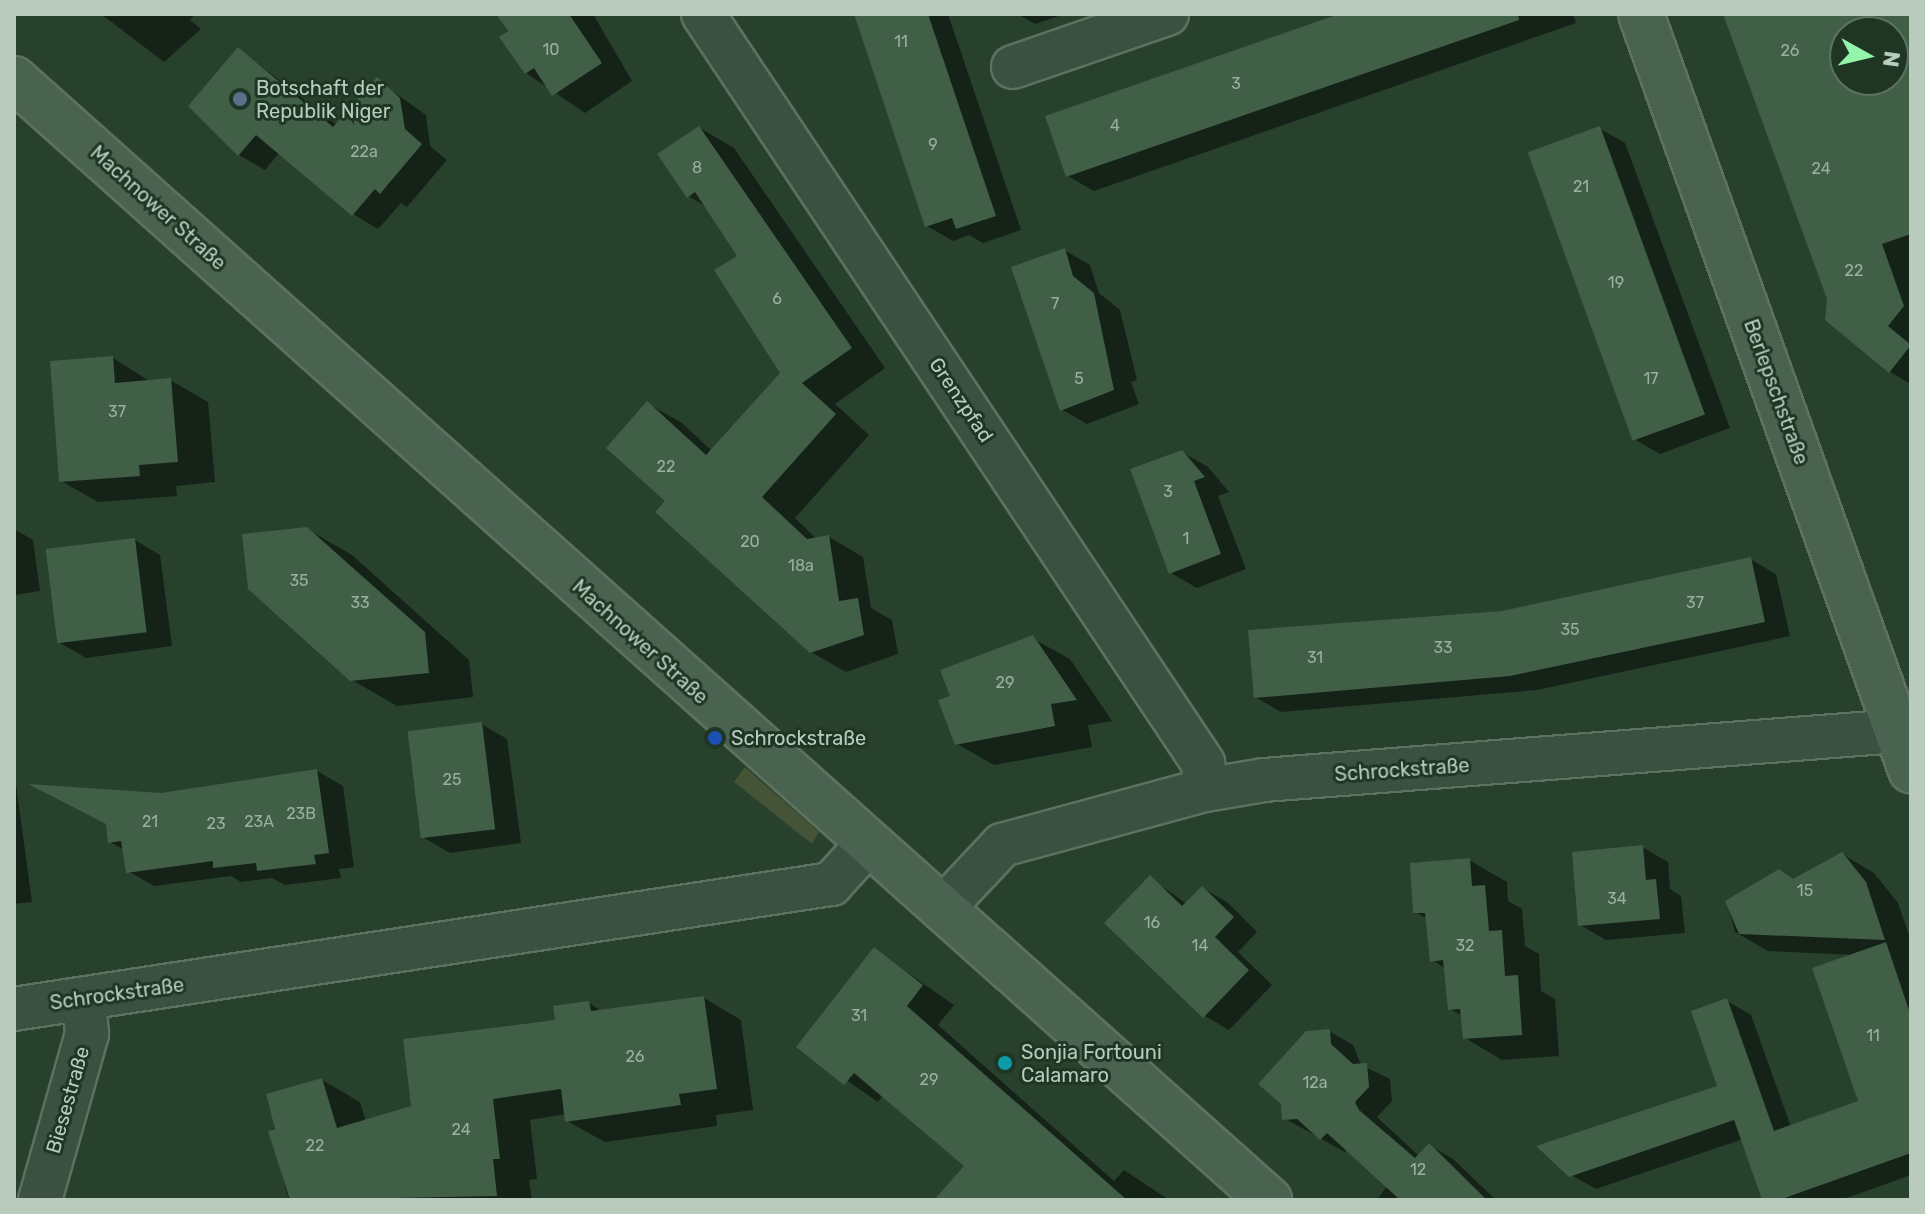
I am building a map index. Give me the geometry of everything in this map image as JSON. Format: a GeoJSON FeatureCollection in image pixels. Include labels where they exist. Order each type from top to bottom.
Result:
{"type":"FeatureCollection","features":[{"type":"Feature","properties":{"kind":"main road","name":"Berlepschstraße"},"geometry":{"type":"LineString","coordinates":[[1641,14],[1904,751]]}},
{"type":"Feature","properties":{"kind":"main road","name":"Machnower Straße"},"geometry":{"type":"LineString","coordinates":[[14,79],[867,845],[1269,1200]]}},
{"type":"Feature","properties":{"kind":"street","name":"Grenzpfad"},"geometry":{"type":"LineString","coordinates":[[703,14],[1203,763],[1205,790]]}},
{"type":"Feature","properties":{"kind":"street"},"geometry":{"type":"LineString","coordinates":[[1013,67],[1167,14]]}},
{"type":"Feature","properties":{"kind":"street","name":"Schrockstraße"},"geometry":{"type":"LineString","coordinates":[[942,909],[1002,845],[1205,790],[1264,780],[1904,751]]}},
{"type":"Feature","properties":{"kind":"street","name":"Schrockstraße"},"geometry":{"type":"LineString","coordinates":[[14,1009],[831,884],[867,845]]}},
{"type":"Feature","properties":{"kind":"street","name":"Biesestraße"},"geometry":{"type":"LineString","coordinates":[[40,1200],[87,1034],[84,999]]}},
{"type":"Feature","properties":{"kind":"green space"},"geometry":{"type":"Polygon","coordinates":[[[745,767],[819,832],[812,844],[734,782],[745,767]]]}},
{"type":"Feature","properties":{"kind":"building"},"geometry":{"type":"Polygon","coordinates":[[[496,14],[569,14],[602,63],[552,96],[534,68],[525,74],[499,37],[508,31],[496,14]]]}},
{"type":"Feature","properties":{"kind":"building"},"geometry":{"type":"Polygon","coordinates":[[[854,14],[928,14],[996,216],[956,229],[952,218],[925,227],[854,14]]]}},
{"type":"Feature","properties":{"kind":"building"},"geometry":{"type":"Polygon","coordinates":[[[1339,14],[1518,14],[1519,20],[1066,177],[1045,116],[1339,14]]]}},
{"type":"Feature","properties":{"kind":"building"},"geometry":{"type":"Polygon","coordinates":[[[1723,14],[1911,14],[1911,234],[1882,244],[1904,306],[1888,326],[1911,345],[1889,373],[1825,320],[1827,299],[1723,14]]]}},
{"type":"Feature","properties":{"kind":"building"},"geometry":{"type":"Polygon","coordinates":[[[238,47],[333,127],[377,77],[400,98],[405,129],[422,144],[380,194],[375,189],[352,216],[256,135],[238,156],[188,106],[238,47]]]}},
{"type":"Feature","properties":{"kind":"building"},"geometry":{"type":"Polygon","coordinates":[[[699,126],[852,348],[802,383],[836,414],[762,497],[807,539],[829,535],[839,601],[858,598],[864,635],[810,653],[655,512],[665,501],[606,448],[647,401],[706,455],[780,373],[714,270],[737,256],[695,192],[687,198],[657,154],[699,126]]]}},
{"type":"Feature","properties":{"kind":"building"},"geometry":{"type":"Polygon","coordinates":[[[1600,126],[1705,414],[1633,441],[1528,152],[1600,126]]]}},
{"type":"Feature","properties":{"kind":"building"},"geometry":{"type":"Polygon","coordinates":[[[1065,248],[1073,276],[1094,293],[1114,390],[1060,411],[1011,267],[1065,248]]]}},
{"type":"Feature","properties":{"kind":"building"},"geometry":{"type":"Polygon","coordinates":[[[113,356],[115,383],[171,378],[178,462],[139,465],[140,476],[59,482],[50,361],[113,356]]]}},
{"type":"Feature","properties":{"kind":"building"},"geometry":{"type":"Polygon","coordinates":[[[1182,450],[1205,477],[1194,481],[1221,554],[1169,574],[1130,469],[1182,450]]]}},
{"type":"Feature","properties":{"kind":"building"},"geometry":{"type":"Polygon","coordinates":[[[307,527],[425,632],[429,673],[350,681],[248,589],[242,534],[307,527]]]}},
{"type":"Feature","properties":{"kind":"building"},"geometry":{"type":"Polygon","coordinates":[[[135,538],[147,632],[57,643],[46,549],[135,538]]]}},
{"type":"Feature","properties":{"kind":"building"},"geometry":{"type":"Polygon","coordinates":[[[1751,557],[1765,622],[1510,676],[1254,698],[1248,630],[1502,611],[1751,557]]]}},
{"type":"Feature","properties":{"kind":"building"},"geometry":{"type":"Polygon","coordinates":[[[1033,635],[1077,700],[1051,704],[1055,726],[955,745],[938,700],[950,696],[940,670],[1033,635]]]}},
{"type":"Feature","properties":{"kind":"building"},"geometry":{"type":"Polygon","coordinates":[[[482,722],[495,829],[421,838],[408,731],[482,722]]]}},
{"type":"Feature","properties":{"kind":"building"},"geometry":{"type":"Polygon","coordinates":[[[317,769],[329,853],[314,855],[316,864],[257,871],[256,863],[213,868],[213,861],[126,873],[121,841],[108,843],[106,824],[28,784],[161,793],[317,769]]]}},
{"type":"Feature","properties":{"kind":"building"},"geometry":{"type":"Polygon","coordinates":[[[1643,845],[1646,880],[1656,879],[1660,919],[1578,926],[1572,852],[1643,845]]]}},
{"type":"Feature","properties":{"kind":"building"},"geometry":{"type":"Polygon","coordinates":[[[1842,852],[1866,882],[1885,940],[1739,934],[1725,901],[1779,869],[1793,879],[1842,852]]]}},
{"type":"Feature","properties":{"kind":"building"},"geometry":{"type":"Polygon","coordinates":[[[1470,858],[1472,886],[1485,885],[1489,931],[1502,930],[1505,976],[1518,975],[1522,1035],[1463,1039],[1460,1009],[1448,1010],[1443,960],[1430,962],[1425,913],[1413,913],[1410,863],[1470,858]]]}},
{"type":"Feature","properties":{"kind":"building"},"geometry":{"type":"Polygon","coordinates":[[[1150,875],[1182,906],[1202,886],[1234,917],[1215,937],[1249,970],[1203,1018],[1104,923],[1150,875]]]}},
{"type":"Feature","properties":{"kind":"building"},"geometry":{"type":"Polygon","coordinates":[[[1886,942],[1911,1016],[1911,1153],[1779,1200],[1762,1200],[1734,1120],[1569,1177],[1536,1146],[1717,1086],[1691,1011],[1727,998],[1774,1131],[1858,1101],[1812,968],[1886,942]]]}},
{"type":"Feature","properties":{"kind":"building"},"geometry":{"type":"Polygon","coordinates":[[[874,947],[923,985],[907,1006],[1127,1200],[934,1200],[964,1166],[854,1073],[844,1085],[796,1047],[874,947]]]}},
{"type":"Feature","properties":{"kind":"building"},"geometry":{"type":"Polygon","coordinates":[[[704,996],[717,1089],[679,1094],[681,1105],[565,1122],[561,1089],[493,1099],[500,1159],[493,1159],[497,1196],[290,1200],[268,1131],[275,1129],[266,1094],[322,1078],[337,1128],[411,1106],[403,1039],[555,1020],[553,1006],[589,1001],[591,1011],[704,996]]]}},
{"type":"Feature","properties":{"kind":"building"},"geometry":{"type":"Polygon","coordinates":[[[1330,1029],[1331,1044],[1353,1064],[1367,1063],[1369,1087],[1355,1102],[1359,1110],[1415,1158],[1429,1143],[1487,1200],[1400,1200],[1327,1133],[1320,1140],[1297,1119],[1282,1120],[1281,1104],[1258,1084],[1306,1031],[1330,1029]]]}},
{"type":"Feature","properties":{"kind":"place","name":"Botschaft der Republik Niger"},"geometry":{"type":"Point","coordinates":[240,99]}},
{"type":"Feature","properties":{"kind":"place","name":"Schrockstraße"},"geometry":{"type":"Point","coordinates":[715,738]}},
{"type":"Feature","properties":{"kind":"place","name":"Sonjia Fortouni Calamaro"},"geometry":{"type":"Point","coordinates":[1005,1063]}}]}
